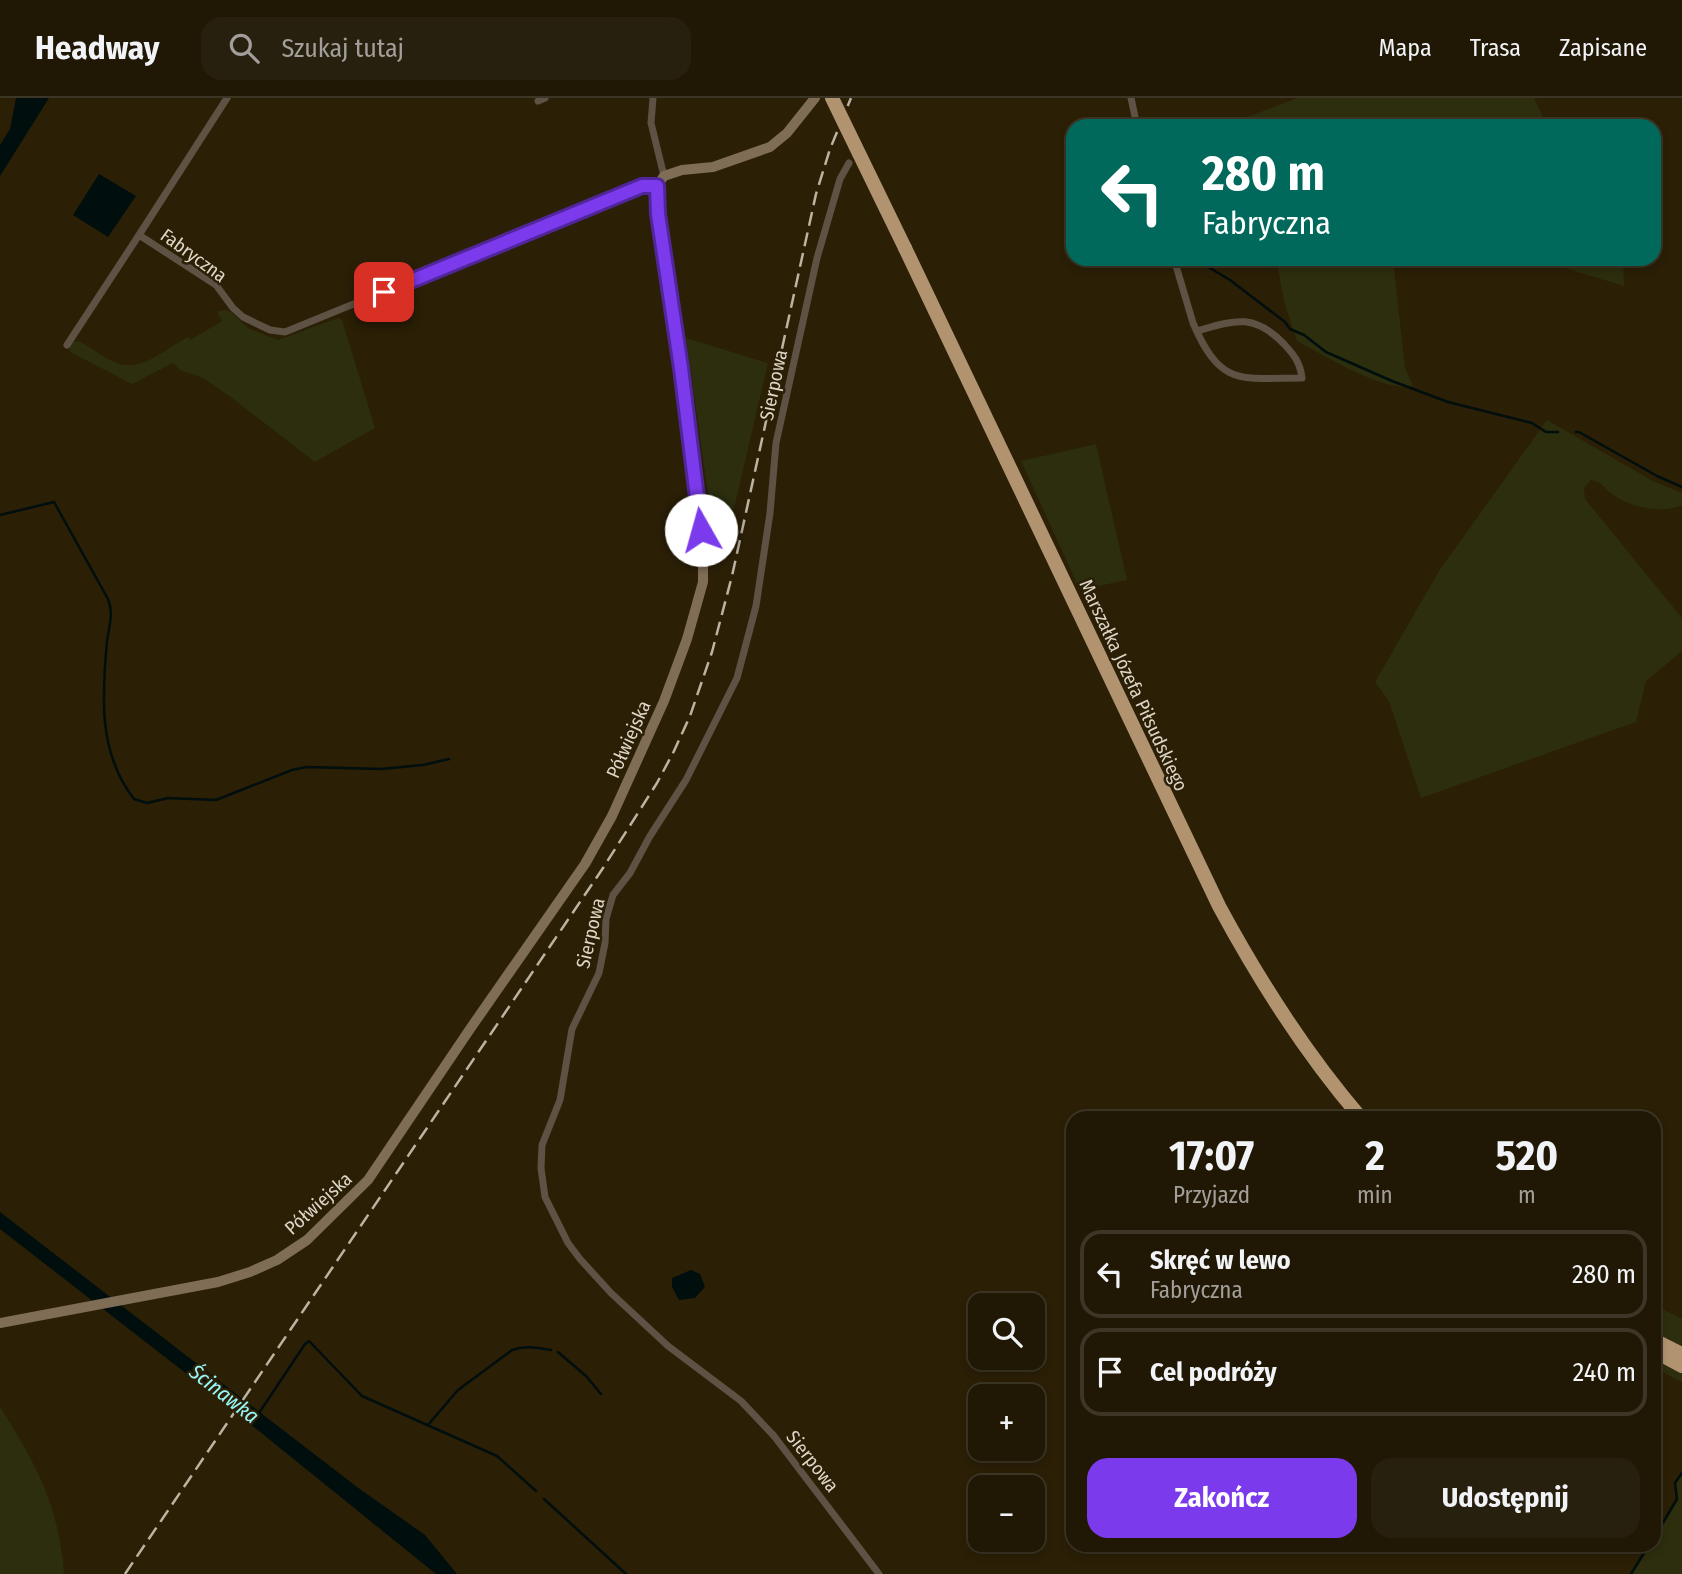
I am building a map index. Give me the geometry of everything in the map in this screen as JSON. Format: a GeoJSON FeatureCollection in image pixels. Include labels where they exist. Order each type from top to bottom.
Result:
{"type":"FeatureCollection","features":[{"type":"Feature","properties":{"kind":"highway","name":"Marszałka Józefa Piłsudskiego"},"geometry":{"type":"LineString","coordinates":[[832,98],[1219,906],[1274,1002],[1304,1046],[1355,1111]]}},
{"type":"Feature","properties":{"kind":"highway"},"geometry":{"type":"LineString","coordinates":[[1661,1344],[1682,1354]]}},
{"type":"Feature","properties":{"kind":"highway"},"geometry":{"type":"LineString","coordinates":[[1661,1355],[1682,1366]]}},
{"type":"Feature","properties":{"kind":"street"},"geometry":{"type":"LineString","coordinates":[[139,235],[227,98]]}},
{"type":"Feature","properties":{"kind":"street"},"geometry":{"type":"LineString","coordinates":[[653,98],[651,123],[664,176]]}},
{"type":"Feature","properties":{"kind":"street"},"geometry":{"type":"LineString","coordinates":[[657,186],[664,176],[682,170],[713,167],[770,146],[787,133],[815,98]]}},
{"type":"Feature","properties":{"kind":"street"},"geometry":{"type":"LineString","coordinates":[[1131,98],[1136,119]]}},
{"type":"Feature","properties":{"kind":"street","name":"Sierpowa"},"geometry":{"type":"LineString","coordinates":[[849,163],[840,179],[817,258],[776,443],[770,513],[755,606],[737,678],[686,780],[630,873],[613,895],[606,919],[599,973],[572,1029],[560,1100],[541,1145],[541,1167],[545,1197],[568,1243],[580,1259],[611,1293],[668,1346],[749,1410],[774,1436],[879,1574]]}},
{"type":"Feature","properties":{"kind":"street","name":"Fabryczna"},"geometry":{"type":"LineString","coordinates":[[67,345],[139,235],[216,285],[243,317],[270,330],[285,332],[642,186],[657,186]]}},
{"type":"Feature","properties":{"kind":"street","name":"Półwiejska"},"geometry":{"type":"LineString","coordinates":[[0,1322],[218,1282],[277,1260],[307,1240],[369,1180],[585,864],[618,803],[664,701],[687,639],[703,583],[704,555],[658,214],[657,186]]}},
{"type":"Feature","properties":{"kind":"street"},"geometry":{"type":"LineString","coordinates":[[1176,266],[1197,331],[1210,356],[1232,375],[1255,380],[1302,378],[1301,363],[1273,333],[1256,322],[1227,322],[1197,331]]}},
{"type":"Feature","properties":{"kind":"green space"},"geometry":{"type":"Polygon","coordinates":[[[1297,98],[1534,98],[1544,119],[1245,119],[1297,98]]]}},
{"type":"Feature","properties":{"kind":"green space"},"geometry":{"type":"Polygon","coordinates":[[[1277,266],[1394,266],[1405,368],[1413,386],[1385,384],[1297,341],[1285,305],[1277,266]]]}},
{"type":"Feature","properties":{"kind":"green space"},"geometry":{"type":"Polygon","coordinates":[[[1558,266],[1623,266],[1624,286],[1558,266]]]}},
{"type":"Feature","properties":{"kind":"green space"},"geometry":{"type":"Polygon","coordinates":[[[217,311],[231,312],[248,328],[278,340],[338,318],[342,320],[375,428],[315,462],[232,398],[203,378],[180,370],[173,363],[132,384],[70,352],[69,343],[78,341],[117,363],[135,365],[154,358],[188,337],[190,340],[222,321],[217,311]]]}},
{"type":"Feature","properties":{"kind":"green space"},"geometry":{"type":"Polygon","coordinates":[[[686,338],[768,363],[722,560],[717,558],[686,338]]]}},
{"type":"Feature","properties":{"kind":"green space"},"geometry":{"type":"Polygon","coordinates":[[[1547,420],[1653,481],[1682,493],[1682,505],[1657,509],[1620,500],[1595,481],[1591,480],[1584,488],[1585,499],[1682,618],[1682,651],[1646,681],[1636,722],[1421,798],[1389,701],[1375,682],[1439,571],[1547,420]]]}},
{"type":"Feature","properties":{"kind":"green space"},"geometry":{"type":"Polygon","coordinates":[[[1096,444],[1127,580],[1080,590],[1021,461],[1096,444]]]}},
{"type":"Feature","properties":{"kind":"green space"},"geometry":{"type":"Polygon","coordinates":[[[1661,1308],[1682,1319],[1682,1346],[1661,1336],[1661,1308]]]}},
{"type":"Feature","properties":{"kind":"green space"},"geometry":{"type":"Polygon","coordinates":[[[1661,1363],[1682,1374],[1682,1382],[1661,1372],[1661,1363]]]}},
{"type":"Feature","properties":{"kind":"green space"},"geometry":{"type":"Polygon","coordinates":[[[0,1407],[44,1486],[57,1527],[64,1574],[0,1574],[0,1407]]]}},
{"type":"Feature","properties":{"kind":"green space"},"geometry":{"type":"Polygon","coordinates":[[[1682,1473],[1682,1574],[1632,1574],[1646,1552],[1661,1552],[1661,1526],[1677,1499],[1675,1483],[1682,1473]]]}},
{"type":"Feature","properties":{"kind":"water"},"geometry":{"type":"Polygon","coordinates":[[[16,98],[49,98],[0,176],[0,145],[10,129],[16,98]]]}},
{"type":"Feature","properties":{"kind":"water"},"geometry":{"type":"Polygon","coordinates":[[[99,174],[136,196],[108,237],[73,215],[99,174]]]}},
{"type":"Feature","properties":{"kind":"water","name":"Ścinawka"},"geometry":{"type":"Polygon","coordinates":[[[0,1212],[357,1487],[425,1535],[457,1574],[436,1574],[223,1402],[0,1229],[0,1212]]]}},
{"type":"Feature","properties":{"kind":"water"},"geometry":{"type":"Polygon","coordinates":[[[691,1270],[700,1274],[705,1287],[695,1298],[679,1300],[672,1287],[672,1278],[691,1270]]]}},
{"type":"Feature","properties":{"kind":"waterway"},"geometry":{"type":"LineString","coordinates":[[1207,266],[1230,280],[1285,322],[1290,329],[1304,335],[1326,352],[1448,402],[1532,423],[1546,432],[1558,432]]}},
{"type":"Feature","properties":{"kind":"waterway"},"geometry":{"type":"LineString","coordinates":[[1576,432],[1682,487]]}},
{"type":"Feature","properties":{"kind":"waterway"},"geometry":{"type":"LineString","coordinates":[[0,515],[54,502],[108,599],[111,614],[104,682],[105,723],[114,763],[134,799],[147,803],[168,798],[216,800],[292,770],[307,767],[381,769],[423,765],[449,759]]}},
{"type":"Feature","properties":{"kind":"waterway","name":"Ścinawka"},"geometry":{"type":"LineString","coordinates":[[259,1413],[309,1341],[362,1396],[497,1456],[536,1491]]}},
{"type":"Feature","properties":{"kind":"waterway"},"geometry":{"type":"LineString","coordinates":[[428,1425],[458,1390],[512,1350],[527,1347],[551,1350]]}},
{"type":"Feature","properties":{"kind":"waterway"},"geometry":{"type":"LineString","coordinates":[[558,1352],[586,1376],[601,1394]]}},
{"type":"Feature","properties":{"kind":"waterway"},"geometry":{"type":"LineString","coordinates":[[1661,1526],[1677,1499],[1675,1483],[1682,1473]]}},
{"type":"Feature","properties":{"kind":"waterway"},"geometry":{"type":"LineString","coordinates":[[544,1499],[626,1574]]}},
{"type":"Feature","properties":{"kind":"waterway"},"geometry":{"type":"LineString","coordinates":[[1631,1574],[1645,1552]]}},
{"type":"Feature","properties":{"kind":"railway"},"geometry":{"type":"LineString","coordinates":[[125,1574],[603,868],[674,751],[690,716],[712,652],[732,576],[816,194],[830,149],[851,98]]}},
{"type":"Feature","properties":{"kind":"route"},"geometry":{"type":"LineString","coordinates":[[384,292],[642,186],[657,186],[658,214],[701,530]]}}]}
